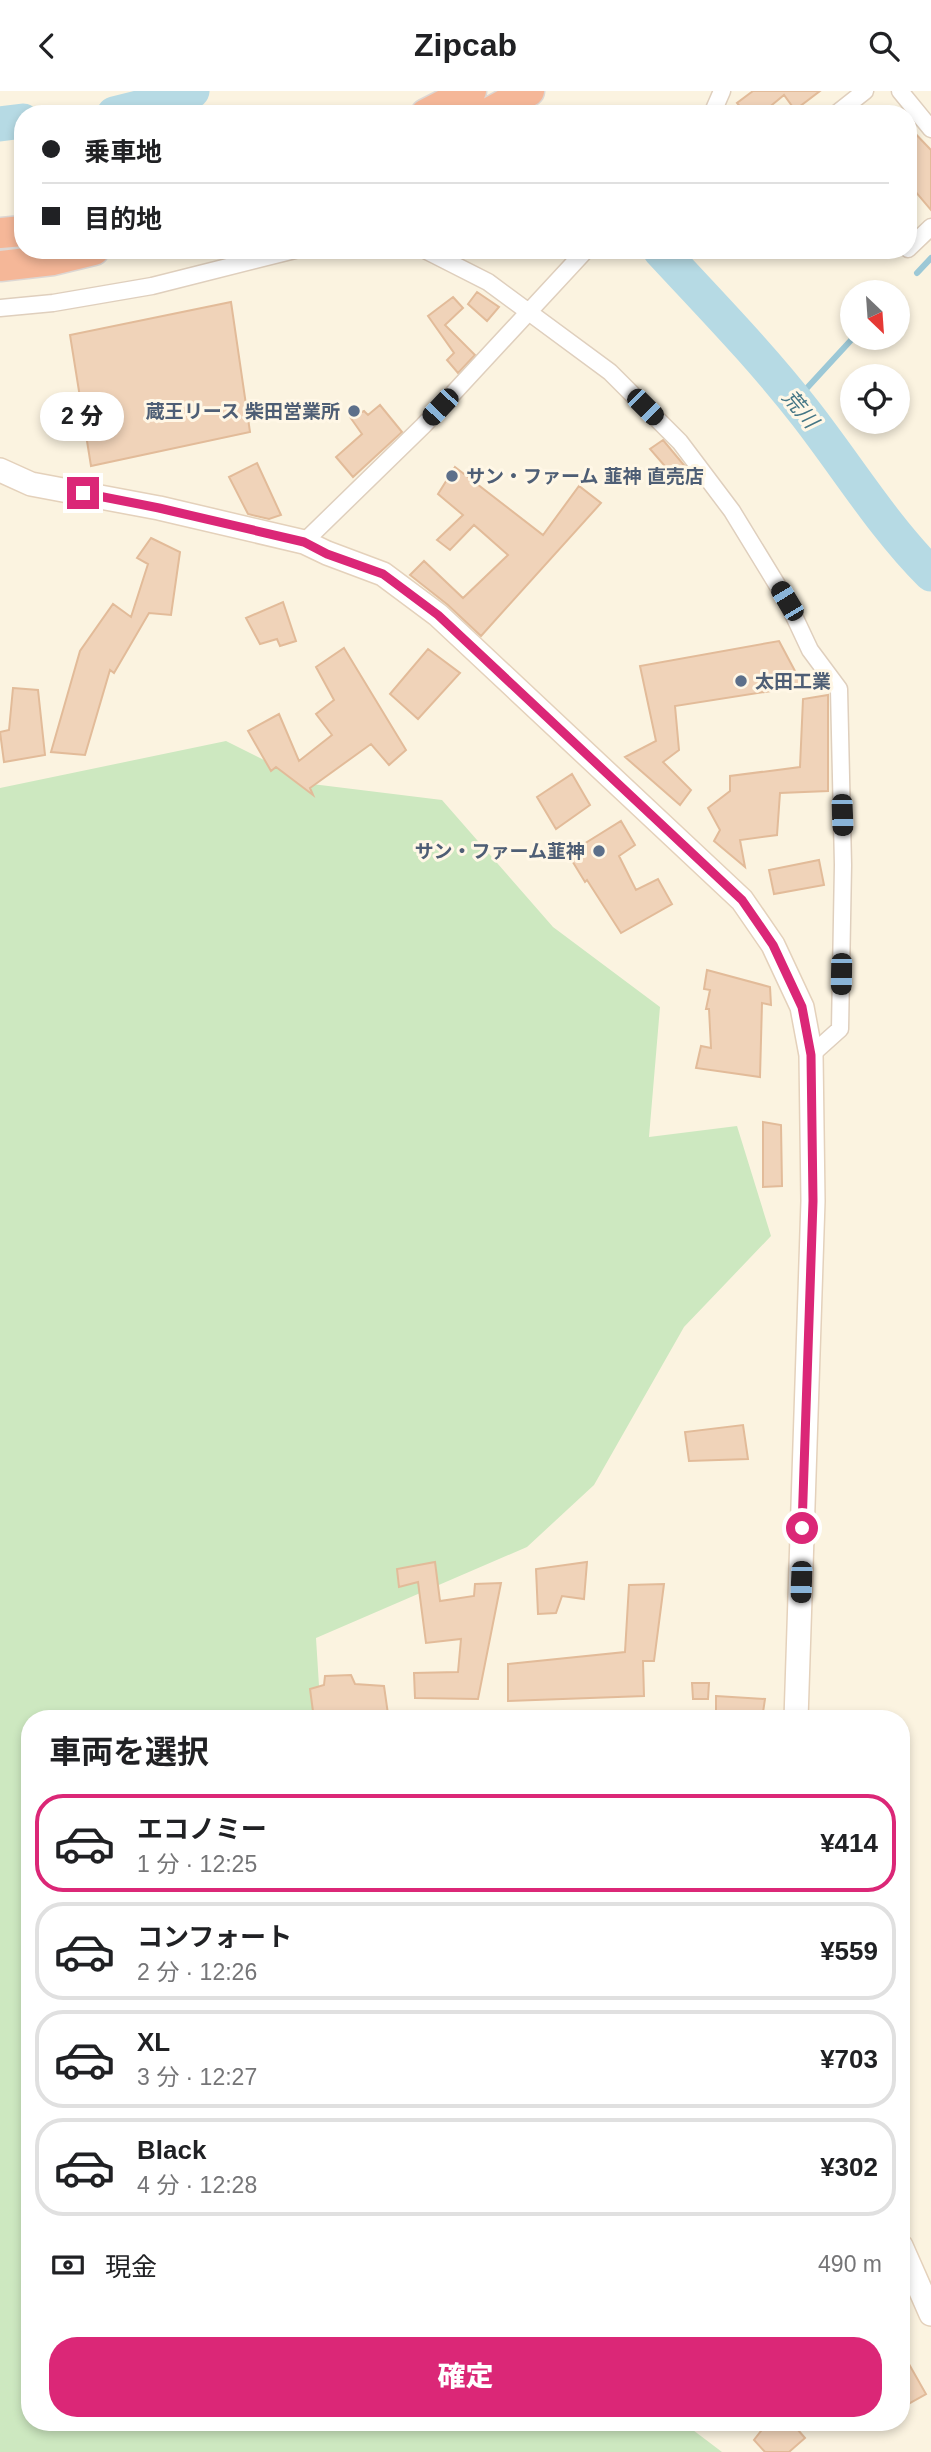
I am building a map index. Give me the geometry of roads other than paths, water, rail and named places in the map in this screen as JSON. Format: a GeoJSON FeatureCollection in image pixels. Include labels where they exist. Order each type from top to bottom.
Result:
{"type":"FeatureCollection","features":[{"type":"Feature","properties":{"kind":"highway"},"geometry":{"type":"LineString","coordinates":[[444,105],[471,91]]}},
{"type":"Feature","properties":{"kind":"highway"},"geometry":{"type":"LineString","coordinates":[[503,105],[529,91]]}},
{"type":"Feature","properties":{"kind":"highway"},"geometry":{"type":"LineString","coordinates":[[0,266],[57,259]]}},
{"type":"Feature","properties":{"kind":"street"},"geometry":{"type":"LineString","coordinates":[[847,105],[865,91]]}},
{"type":"Feature","properties":{"kind":"street"},"geometry":{"type":"LineString","coordinates":[[900,91],[911,105]]}},
{"type":"Feature","properties":{"kind":"street"},"geometry":{"type":"LineString","coordinates":[[917,112],[931,129]]}},
{"type":"Feature","properties":{"kind":"street"},"geometry":{"type":"LineString","coordinates":[[917,240],[931,227]]}},
{"type":"Feature","properties":{"kind":"street"},"geometry":{"type":"LineString","coordinates":[[0,309],[152,286],[259,259]]}},
{"type":"Feature","properties":{"kind":"street"},"geometry":{"type":"LineString","coordinates":[[443,259],[488,282],[610,372],[680,442],[732,510],[787,601],[810,650],[839,689],[843,865],[840,1029],[811,1055]]}},
{"type":"Feature","properties":{"kind":"street"},"geometry":{"type":"LineString","coordinates":[[304,542],[423,426],[578,259]]}},
{"type":"Feature","properties":{"kind":"street"},"geometry":{"type":"LineString","coordinates":[[0,470],[32,484],[159,508],[304,542],[327,554],[383,574],[438,615],[742,900],[773,945],[802,1007],[811,1055],[813,1201],[796,1710]]}},
{"type":"Feature","properties":{"kind":"street"},"geometry":{"type":"LineString","coordinates":[[910,2266],[931,2314]]}},
{"type":"Feature","properties":{"kind":"waterway","name":"荒川"},"geometry":{"type":"LineString","coordinates":[[150,105],[192,91]]}},
{"type":"Feature","properties":{"kind":"waterway","name":"荒川"},"geometry":{"type":"LineString","coordinates":[[0,124],[14,122]]}},
{"type":"Feature","properties":{"kind":"waterway"},"geometry":{"type":"LineString","coordinates":[[917,273],[931,258]]}},
{"type":"Feature","properties":{"kind":"waterway","name":"荒川"},"geometry":{"type":"LineString","coordinates":[[668,259],[789,393],[881,517],[931,574]]}},
{"type":"Feature","properties":{"kind":"waterway"},"geometry":{"type":"LineString","coordinates":[[795,401],[842,350]]}},
{"type":"Feature","properties":{"kind":"place","name":"蔵王リース 柴田営業所"},"geometry":{"type":"Point","coordinates":[354,411]}},
{"type":"Feature","properties":{"kind":"place","name":"サン・ファーム 韮神 直売店"},"geometry":{"type":"Point","coordinates":[452,476]}},
{"type":"Feature","properties":{"kind":"place","name":"太田工業"},"geometry":{"type":"Point","coordinates":[741,681]}},
{"type":"Feature","properties":{"kind":"place","name":"サン・ファーム韮神"},"geometry":{"type":"Point","coordinates":[599,851]}}]}
